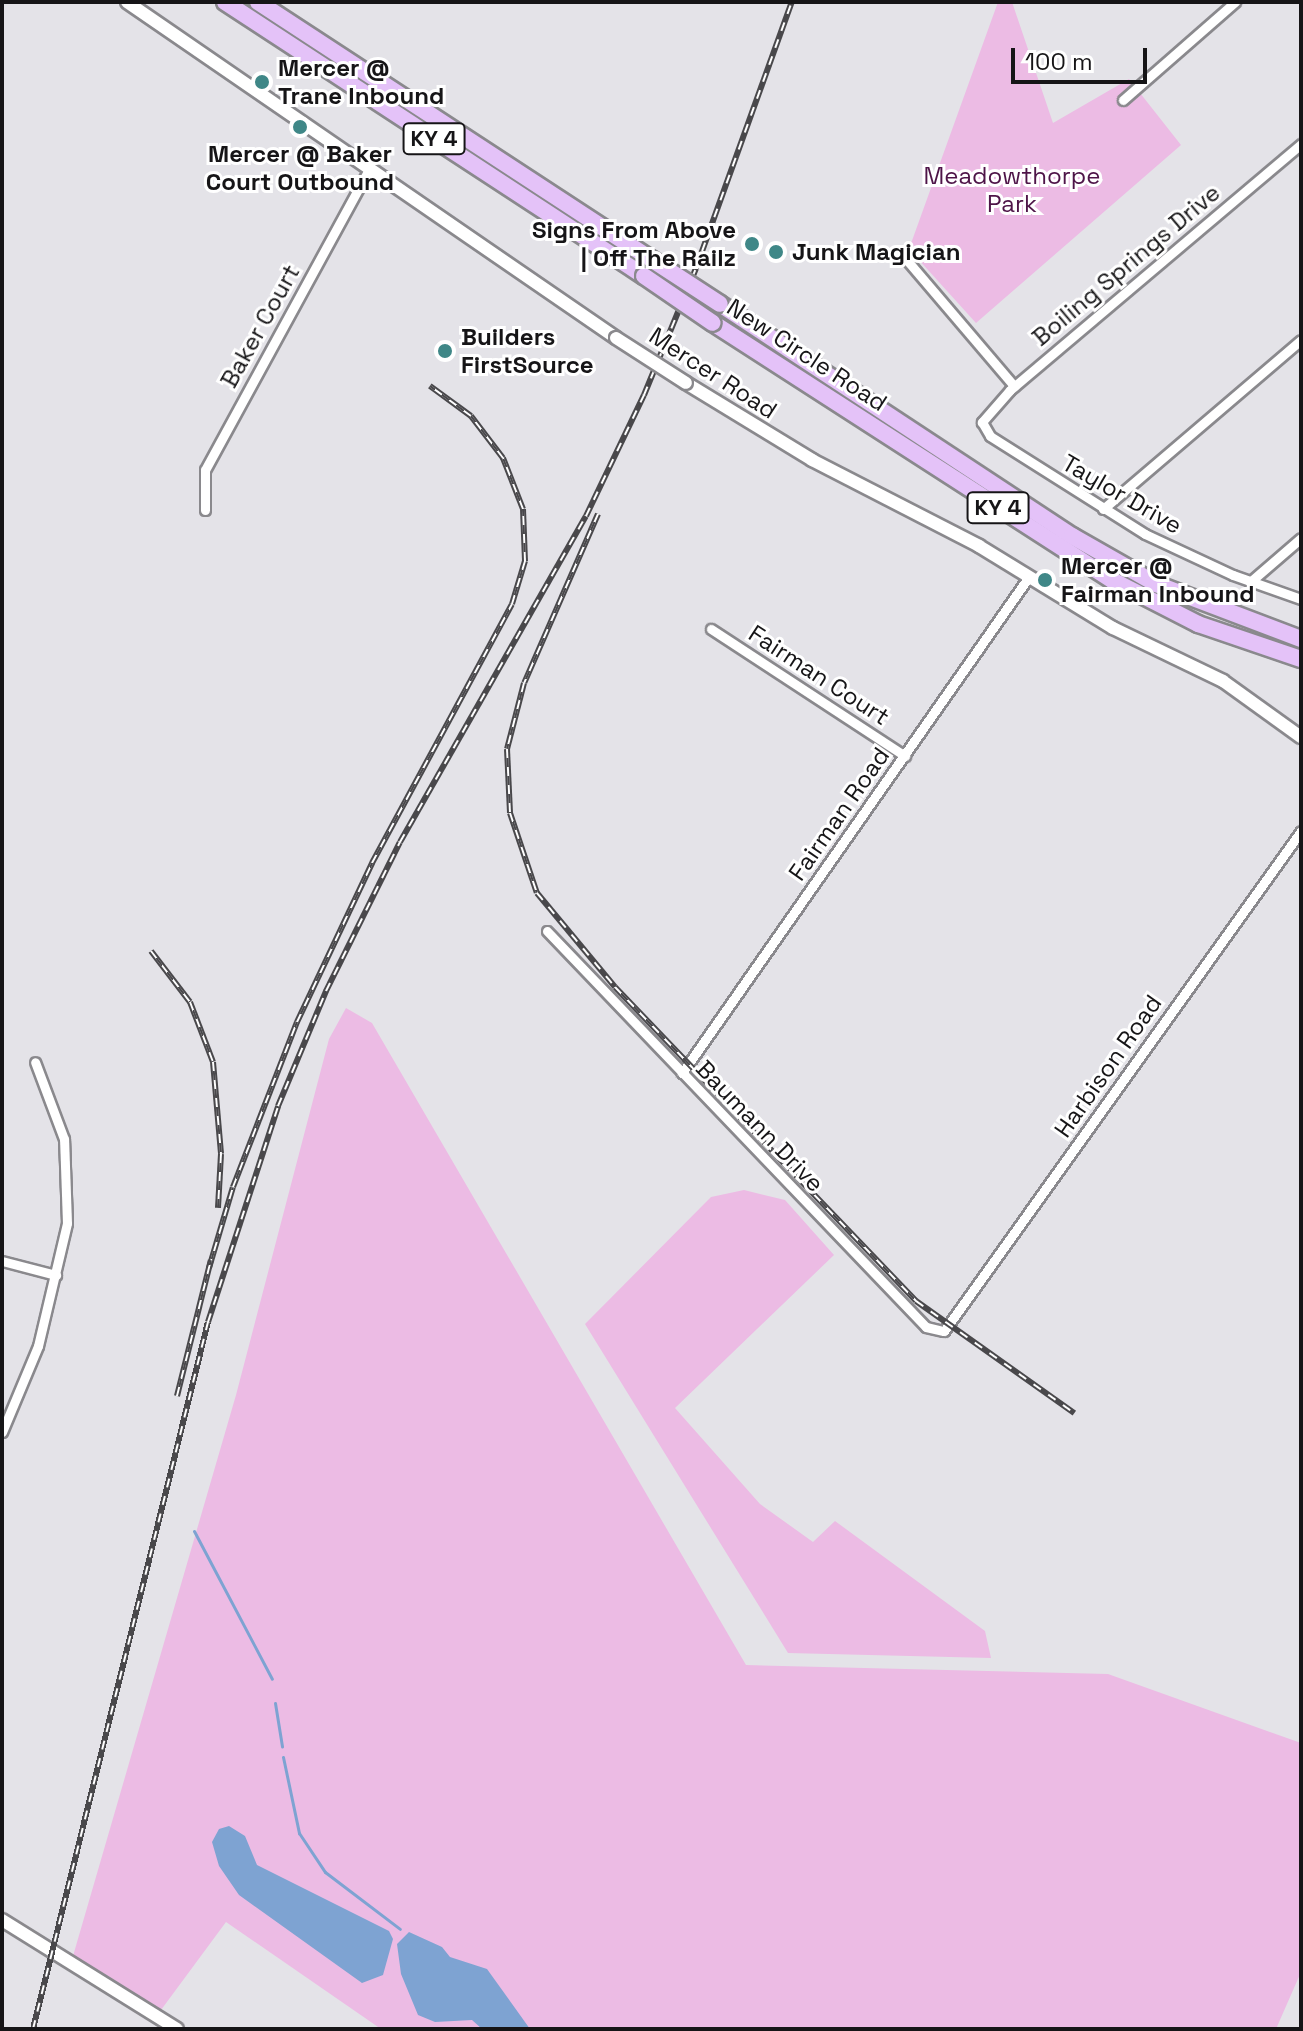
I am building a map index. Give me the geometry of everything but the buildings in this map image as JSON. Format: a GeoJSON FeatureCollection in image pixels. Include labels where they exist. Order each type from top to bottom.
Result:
{"type":"FeatureCollection","features":[{"type":"Feature","properties":{"kind":"highway","name":"New Circle Road"},"geometry":{"type":"LineString","coordinates":[[225,2],[713,323],[1112,580],[1198,624],[1301,659]]}},
{"type":"Feature","properties":{"kind":"highway","name":"New Circle Road"},"geometry":{"type":"LineString","coordinates":[[258,2],[1144,577],[1235,618],[1301,639]]}},
{"type":"Feature","properties":{"kind":"street","name":"Mercer Road"},"geometry":{"type":"LineString","coordinates":[[127,2],[686,383],[812,460],[945,527],[1113,628],[1235,688],[1301,737]]}},
{"type":"Feature","properties":{"kind":"street"},"geometry":{"type":"LineString","coordinates":[[1123,100],[1235,2]]}},
{"type":"Feature","properties":{"kind":"street","name":"Boiling Springs Drive"},"geometry":{"type":"LineString","coordinates":[[982,422],[1014,386],[1301,144]]}},
{"type":"Feature","properties":{"kind":"street","name":"Baker Court"},"geometry":{"type":"LineString","coordinates":[[205,510],[205,470],[370,167]]}},
{"type":"Feature","properties":{"kind":"street"},"geometry":{"type":"LineString","coordinates":[[906,259],[1014,386]]}},
{"type":"Feature","properties":{"kind":"street"},"geometry":{"type":"LineString","coordinates":[[1103,509],[1301,340]]}},
{"type":"Feature","properties":{"kind":"street","name":"Taylor Drive"},"geometry":{"type":"LineString","coordinates":[[982,422],[990,436],[1103,509],[1191,557],[1301,599]]}},
{"type":"Feature","properties":{"kind":"street"},"geometry":{"type":"LineString","coordinates":[[1250,582],[1301,538]]}},
{"type":"Feature","properties":{"kind":"street","name":"Fairman Road"},"geometry":{"type":"LineString","coordinates":[[682,1073],[1028,578]]}},
{"type":"Feature","properties":{"kind":"street","name":"Fairman Court"},"geometry":{"type":"LineString","coordinates":[[711,629],[905,756]]}},
{"type":"Feature","properties":{"kind":"street","name":"Harbison Road"},"geometry":{"type":"LineString","coordinates":[[951,1325],[1301,831]]}},
{"type":"Feature","properties":{"kind":"street","name":"Baumann Drive"},"geometry":{"type":"LineString","coordinates":[[547,931],[926,1327],[937,1331],[951,1325]]}},
{"type":"Feature","properties":{"kind":"street"},"geometry":{"type":"LineString","coordinates":[[2,1432],[38,1346],[67,1223],[67,1159],[58,1118],[35,1062]]}},
{"type":"Feature","properties":{"kind":"street"},"geometry":{"type":"LineString","coordinates":[[2,1261],[56,1275]]}},
{"type":"Feature","properties":{"kind":"street"},"geometry":{"type":"LineString","coordinates":[[2,1920],[177,2029]]}},
{"type":"Feature","properties":{"kind":"green space","name":"Meadowthorpe Park"},"geometry":{"type":"Polygon","coordinates":[[[998,2],[1012,2],[1053,123],[1129,79],[1181,145],[976,323],[909,249],[998,2]]]}},
{"type":"Feature","properties":{"kind":"green space"},"geometry":{"type":"Polygon","coordinates":[[[346,1008],[372,1023],[746,1665],[1108,1674],[1301,1743],[1301,1972],[1276,2029],[381,2029],[226,1922],[161,2010],[73,1956],[236,1395],[329,1039],[346,1008]]]}},
{"type":"Feature","properties":{"kind":"green space"},"geometry":{"type":"Polygon","coordinates":[[[744,1190],[785,1200],[834,1255],[675,1408],[760,1504],[813,1542],[835,1521],[985,1631],[991,1658],[788,1653],[585,1324],[711,1197],[744,1190]]]}},
{"type":"Feature","properties":{"kind":"water"},"geometry":{"type":"Polygon","coordinates":[[[229,1826],[245,1836],[257,1865],[389,1931],[393,1939],[383,1975],[362,1983],[239,1895],[219,1866],[212,1842],[219,1829],[229,1826]]]}},
{"type":"Feature","properties":{"kind":"water"},"geometry":{"type":"Polygon","coordinates":[[[409,1932],[442,1947],[450,1957],[487,1969],[530,2029],[482,2029],[472,2020],[435,2022],[418,2015],[401,1974],[397,1944],[409,1932]]]}},
{"type":"Feature","properties":{"kind":"waterway"},"geometry":{"type":"LineString","coordinates":[[194,1531],[272,1679]]}},
{"type":"Feature","properties":{"kind":"waterway"},"geometry":{"type":"LineString","coordinates":[[275,1703],[282,1746]]}},
{"type":"Feature","properties":{"kind":"waterway"},"geometry":{"type":"LineString","coordinates":[[283,1757],[299,1833],[325,1872],[400,1929]]}},
{"type":"Feature","properties":{"kind":"railway"},"geometry":{"type":"LineString","coordinates":[[33,2029],[208,1322],[278,1106],[326,991],[400,842],[586,516],[644,395],[696,268],[792,2]]}},
{"type":"Feature","properties":{"kind":"railway"},"geometry":{"type":"LineString","coordinates":[[209,1268],[233,1187],[297,1022],[372,863],[512,604],[525,561],[523,509],[503,458],[471,416],[430,386]]}},
{"type":"Feature","properties":{"kind":"railway"},"geometry":{"type":"LineString","coordinates":[[598,514],[524,683],[507,749],[510,813],[537,893],[615,987],[916,1301],[1074,1413]]}},
{"type":"Feature","properties":{"kind":"railway"},"geometry":{"type":"LineString","coordinates":[[151,951],[190,1002],[213,1062],[221,1154],[218,1208]]}},
{"type":"Feature","properties":{"kind":"railway"},"geometry":{"type":"LineString","coordinates":[[177,1396],[211,1260]]}},
{"type":"Feature","properties":{"kind":"place","name":"Mercer @ Trane Inbound"},"geometry":{"type":"Point","coordinates":[262,82]}},
{"type":"Feature","properties":{"kind":"place","name":"Mercer @ Baker Court Outbound"},"geometry":{"type":"Point","coordinates":[300,127]}},
{"type":"Feature","properties":{"kind":"place","name":"Signs From Above | Off The Railz"},"geometry":{"type":"Point","coordinates":[752,244]}},
{"type":"Feature","properties":{"kind":"place","name":"Junk Magician"},"geometry":{"type":"Point","coordinates":[776,252]}},
{"type":"Feature","properties":{"kind":"place","name":"Builders FirstSource"},"geometry":{"type":"Point","coordinates":[445,351]}},
{"type":"Feature","properties":{"kind":"place","name":"Mercer @ Fairman Inbound"},"geometry":{"type":"Point","coordinates":[1045,580]}}]}
